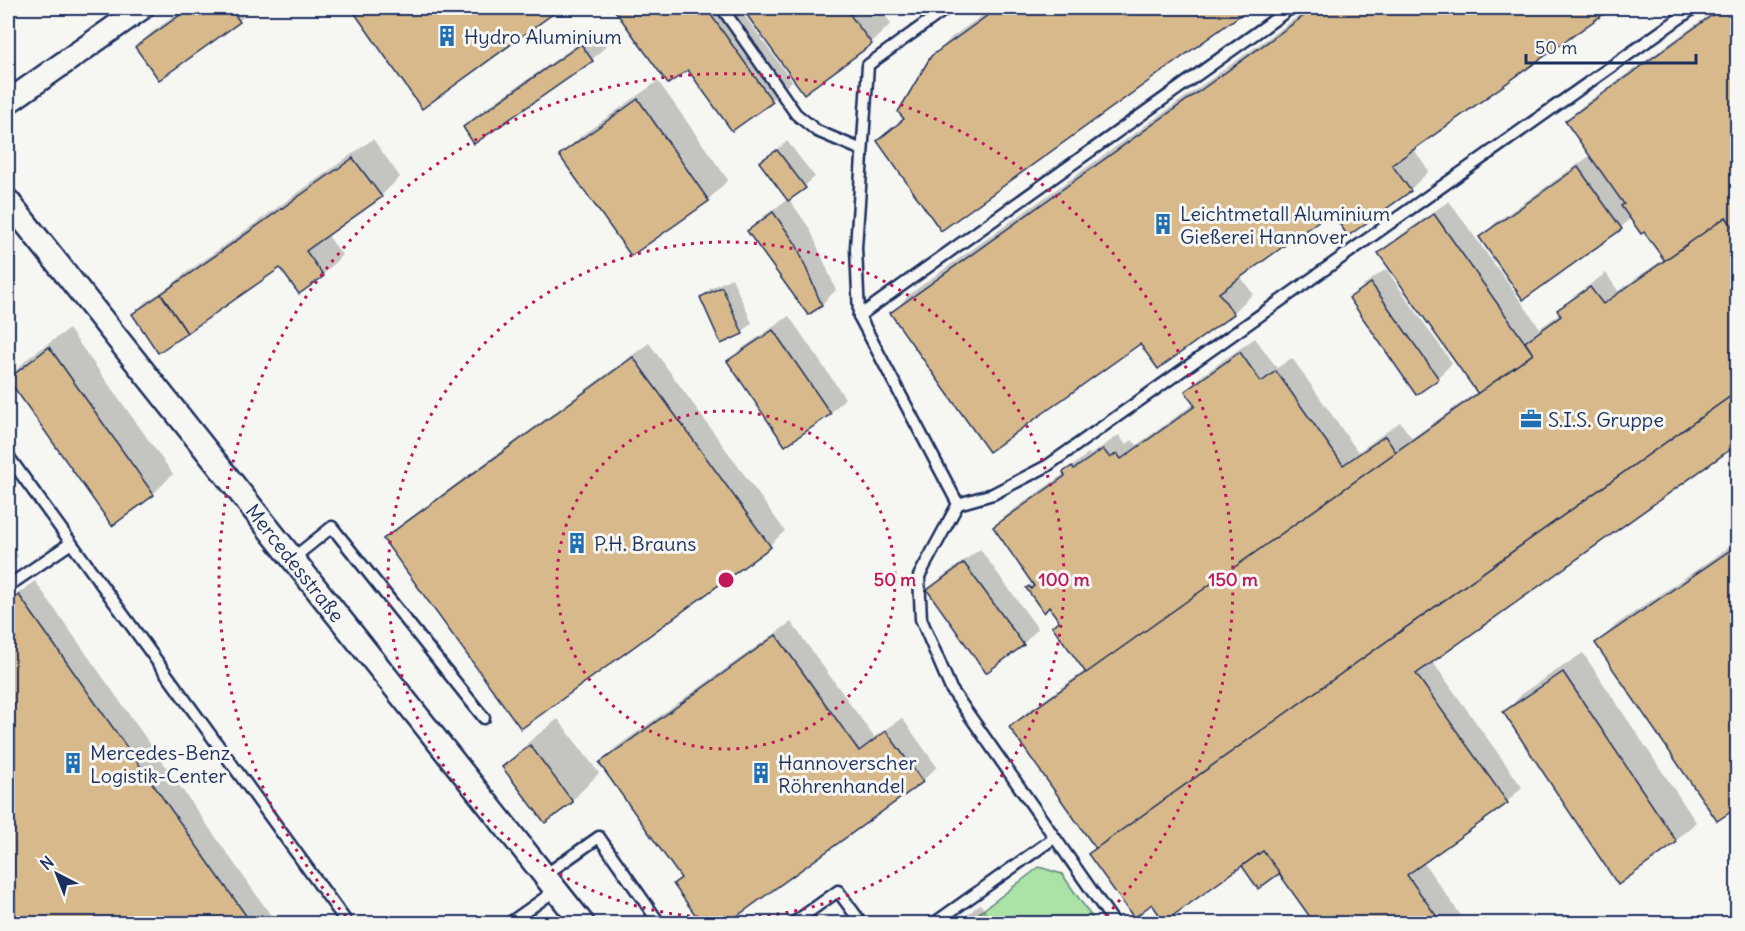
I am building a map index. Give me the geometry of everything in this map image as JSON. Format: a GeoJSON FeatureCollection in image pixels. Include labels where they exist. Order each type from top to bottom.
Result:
{"type":"FeatureCollection","features":[{"type":"Feature","properties":{"kind":"street"},"geometry":{"type":"LineString","coordinates":[[8,102],[142,8]]}},
{"type":"Feature","properties":{"kind":"street","name":"Mercedesstraße"},"geometry":{"type":"LineString","coordinates":[[8,201],[583,924]]}},
{"type":"Feature","properties":{"kind":"lane"},"geometry":{"type":"LineString","coordinates":[[722,8],[796,114],[817,131],[862,150]]}},
{"type":"Feature","properties":{"kind":"lane"},"geometry":{"type":"LineString","coordinates":[[947,8],[868,64],[856,248],[859,316],[958,504]]}},
{"type":"Feature","properties":{"kind":"lane"},"geometry":{"type":"LineString","coordinates":[[859,316],[1291,8]]}},
{"type":"Feature","properties":{"kind":"lane"},"geometry":{"type":"LineString","coordinates":[[1114,924],[951,689],[921,619],[919,576],[958,504],[993,494],[1047,466],[1694,8]]}},
{"type":"Feature","properties":{"kind":"lane"},"geometry":{"type":"LineString","coordinates":[[8,456],[348,924]]}},
{"type":"Feature","properties":{"kind":"lane"},"geometry":{"type":"LineString","coordinates":[[292,559],[332,527],[484,718]]}},
{"type":"Feature","properties":{"kind":"lane"},"geometry":{"type":"LineString","coordinates":[[8,586],[71,543]]}},
{"type":"Feature","properties":{"kind":"lane"},"geometry":{"type":"LineString","coordinates":[[508,924],[599,837],[660,924]]}},
{"type":"Feature","properties":{"kind":"lane"},"geometry":{"type":"LineString","coordinates":[[933,924],[1054,838]]}},
{"type":"Feature","properties":{"kind":"lane"},"geometry":{"type":"LineString","coordinates":[[792,924],[838,891],[862,924]]}},
{"type":"Feature","properties":{"kind":"green space"},"geometry":{"type":"Polygon","coordinates":[[[1039,867],[1062,874],[1096,923],[979,923],[974,917],[1039,867]]]}},
{"type":"Feature","properties":{"kind":"building"},"geometry":{"type":"Polygon","coordinates":[[[190,8],[230,8],[240,22],[159,80],[135,47],[190,8]]]}},
{"type":"Feature","properties":{"kind":"building","name":"Hydro Aluminium"},"geometry":{"type":"Polygon","coordinates":[[[351,8],[561,8],[422,109],[351,8]]]}},
{"type":"Feature","properties":{"kind":"building","name":"Hydro Aluminium"},"geometry":{"type":"Polygon","coordinates":[[[613,8],[706,8],[773,102],[732,131],[688,70],[668,84],[613,8]]]}},
{"type":"Feature","properties":{"kind":"building"},"geometry":{"type":"Polygon","coordinates":[[[750,8],[845,8],[872,44],[804,94],[744,11],[750,8]]]}},
{"type":"Feature","properties":{"kind":"building"},"geometry":{"type":"Polygon","coordinates":[[[866,8],[882,8],[872,15],[866,8]]]}},
{"type":"Feature","properties":{"kind":"building"},"geometry":{"type":"Polygon","coordinates":[[[998,8],[1250,8],[941,231],[877,141],[904,119],[898,112],[931,56],[998,8]]]}},
{"type":"Feature","properties":{"kind":"building","name":"Leichtmetall Aluminium Gießerei Hannover"},"geometry":{"type":"Polygon","coordinates":[[[1315,8],[1612,8],[1392,165],[1411,191],[1348,236],[1331,212],[1219,293],[1234,314],[1158,369],[1140,344],[989,452],[890,313],[1315,8]]]}},
{"type":"Feature","properties":{"kind":"building"},"geometry":{"type":"Polygon","coordinates":[[[1722,8],[1738,8],[1738,234],[1726,217],[1665,261],[1644,232],[1641,234],[1621,206],[1624,204],[1565,121],[1722,8]]]}},
{"type":"Feature","properties":{"kind":"building"},"geometry":{"type":"Polygon","coordinates":[[[581,44],[593,61],[474,144],[463,127],[581,44]]]}},
{"type":"Feature","properties":{"kind":"building"},"geometry":{"type":"Polygon","coordinates":[[[638,99],[709,201],[631,256],[559,155],[638,99]]]}},
{"type":"Feature","properties":{"kind":"building"},"geometry":{"type":"Polygon","coordinates":[[[777,150],[806,188],[788,201],[759,162],[777,150]]]}},
{"type":"Feature","properties":{"kind":"building"},"geometry":{"type":"Polygon","coordinates":[[[353,158],[382,197],[306,251],[324,276],[299,294],[280,268],[187,333],[161,294],[353,158]]]}},
{"type":"Feature","properties":{"kind":"building"},"geometry":{"type":"Polygon","coordinates":[[[1578,167],[1622,229],[1523,300],[1479,237],[1578,167]]]}},
{"type":"Feature","properties":{"kind":"building"},"geometry":{"type":"Polygon","coordinates":[[[773,212],[796,244],[822,306],[808,315],[747,231],[773,212]]]}},
{"type":"Feature","properties":{"kind":"building"},"geometry":{"type":"Polygon","coordinates":[[[1434,214],[1533,354],[1478,394],[1378,253],[1434,214]]]}},
{"type":"Feature","properties":{"kind":"building"},"geometry":{"type":"Polygon","coordinates":[[[1726,217],[1738,234],[1738,391],[1096,849],[1009,727],[1533,354],[1525,342],[1561,316],[1557,310],[1590,287],[1603,304],[1726,217]]]}},
{"type":"Feature","properties":{"kind":"building"},"geometry":{"type":"Polygon","coordinates":[[[1371,283],[1439,379],[1416,395],[1349,298],[1371,283]]]}},
{"type":"Feature","properties":{"kind":"building"},"geometry":{"type":"Polygon","coordinates":[[[722,287],[743,334],[721,344],[700,297],[722,287]]]}},
{"type":"Feature","properties":{"kind":"building"},"geometry":{"type":"Polygon","coordinates":[[[161,294],[187,333],[158,353],[132,314],[161,294]]]}},
{"type":"Feature","properties":{"kind":"building"},"geometry":{"type":"Polygon","coordinates":[[[773,330],[831,414],[785,446],[727,361],[773,330]]]}},
{"type":"Feature","properties":{"kind":"building"},"geometry":{"type":"Polygon","coordinates":[[[49,347],[154,495],[112,526],[8,379],[49,347]]]}},
{"type":"Feature","properties":{"kind":"building"},"geometry":{"type":"Polygon","coordinates":[[[1240,352],[1261,382],[1276,371],[1343,465],[1385,436],[1396,452],[1086,673],[1052,626],[1059,621],[1049,607],[1044,613],[1026,588],[1029,586],[1031,589],[1034,586],[993,527],[1065,476],[1063,472],[1072,466],[1074,469],[1103,449],[1110,458],[1117,453],[1121,459],[1195,406],[1185,391],[1240,352]]]}},
{"type":"Feature","properties":{"kind":"building","name":"P.H. Brauns"},"geometry":{"type":"Polygon","coordinates":[[[633,357],[771,547],[521,729],[383,539],[633,357]]]}},
{"type":"Feature","properties":{"kind":"building"},"geometry":{"type":"Polygon","coordinates":[[[1738,391],[1738,444],[1416,674],[1508,803],[1407,875],[1442,924],[1315,924],[1263,851],[1164,922],[1152,904],[1134,918],[1088,854],[1738,391]]]}},
{"type":"Feature","properties":{"kind":"building"},"geometry":{"type":"Polygon","coordinates":[[[1738,545],[1738,807],[1717,821],[1595,643],[1738,545]]]}},
{"type":"Feature","properties":{"kind":"building"},"geometry":{"type":"Polygon","coordinates":[[[964,563],[1024,645],[986,673],[927,590],[964,563]]]}},
{"type":"Feature","properties":{"kind":"building","name":"Mercedes-Benz Logistik-Center"},"geometry":{"type":"Polygon","coordinates":[[[19,595],[252,924],[8,924],[8,603],[19,595]]]}},
{"type":"Feature","properties":{"kind":"building","name":"Hannoverscher Röhrenhandel"},"geometry":{"type":"Polygon","coordinates":[[[776,635],[859,751],[886,731],[923,782],[726,924],[702,924],[673,884],[681,878],[599,763],[776,635]]]}},
{"type":"Feature","properties":{"kind":"building"},"geometry":{"type":"Polygon","coordinates":[[[1563,672],[1677,842],[1618,885],[1503,712],[1563,672]]]}},
{"type":"Feature","properties":{"kind":"building"},"geometry":{"type":"Polygon","coordinates":[[[530,745],[573,802],[545,823],[502,767],[530,745]]]}},
{"type":"Feature","properties":{"kind":"building"},"geometry":{"type":"Polygon","coordinates":[[[1263,851],[1280,873],[1258,889],[1242,866],[1263,851]]]}},
{"type":"Feature","properties":{"kind":"place","name":"Hydro Aluminium"},"geometry":{"type":"Point","coordinates":[447,36]}},
{"type":"Feature","properties":{"kind":"place","name":"Leichtmetall Aluminium Gießerei Hannover"},"geometry":{"type":"Point","coordinates":[1163,224]}},
{"type":"Feature","properties":{"kind":"place","name":"S.I.S. Gruppe"},"geometry":{"type":"Point","coordinates":[1531,419]}},
{"type":"Feature","properties":{"kind":"place","name":"P.H. Brauns"},"geometry":{"type":"Point","coordinates":[577,543]}},
{"type":"Feature","properties":{"kind":"place","name":"Mercedes-Benz Logistik-Center"},"geometry":{"type":"Point","coordinates":[73,763]}},
{"type":"Feature","properties":{"kind":"place","name":"Hannoverscher Röhrenhandel"},"geometry":{"type":"Point","coordinates":[761,773]}}]}
